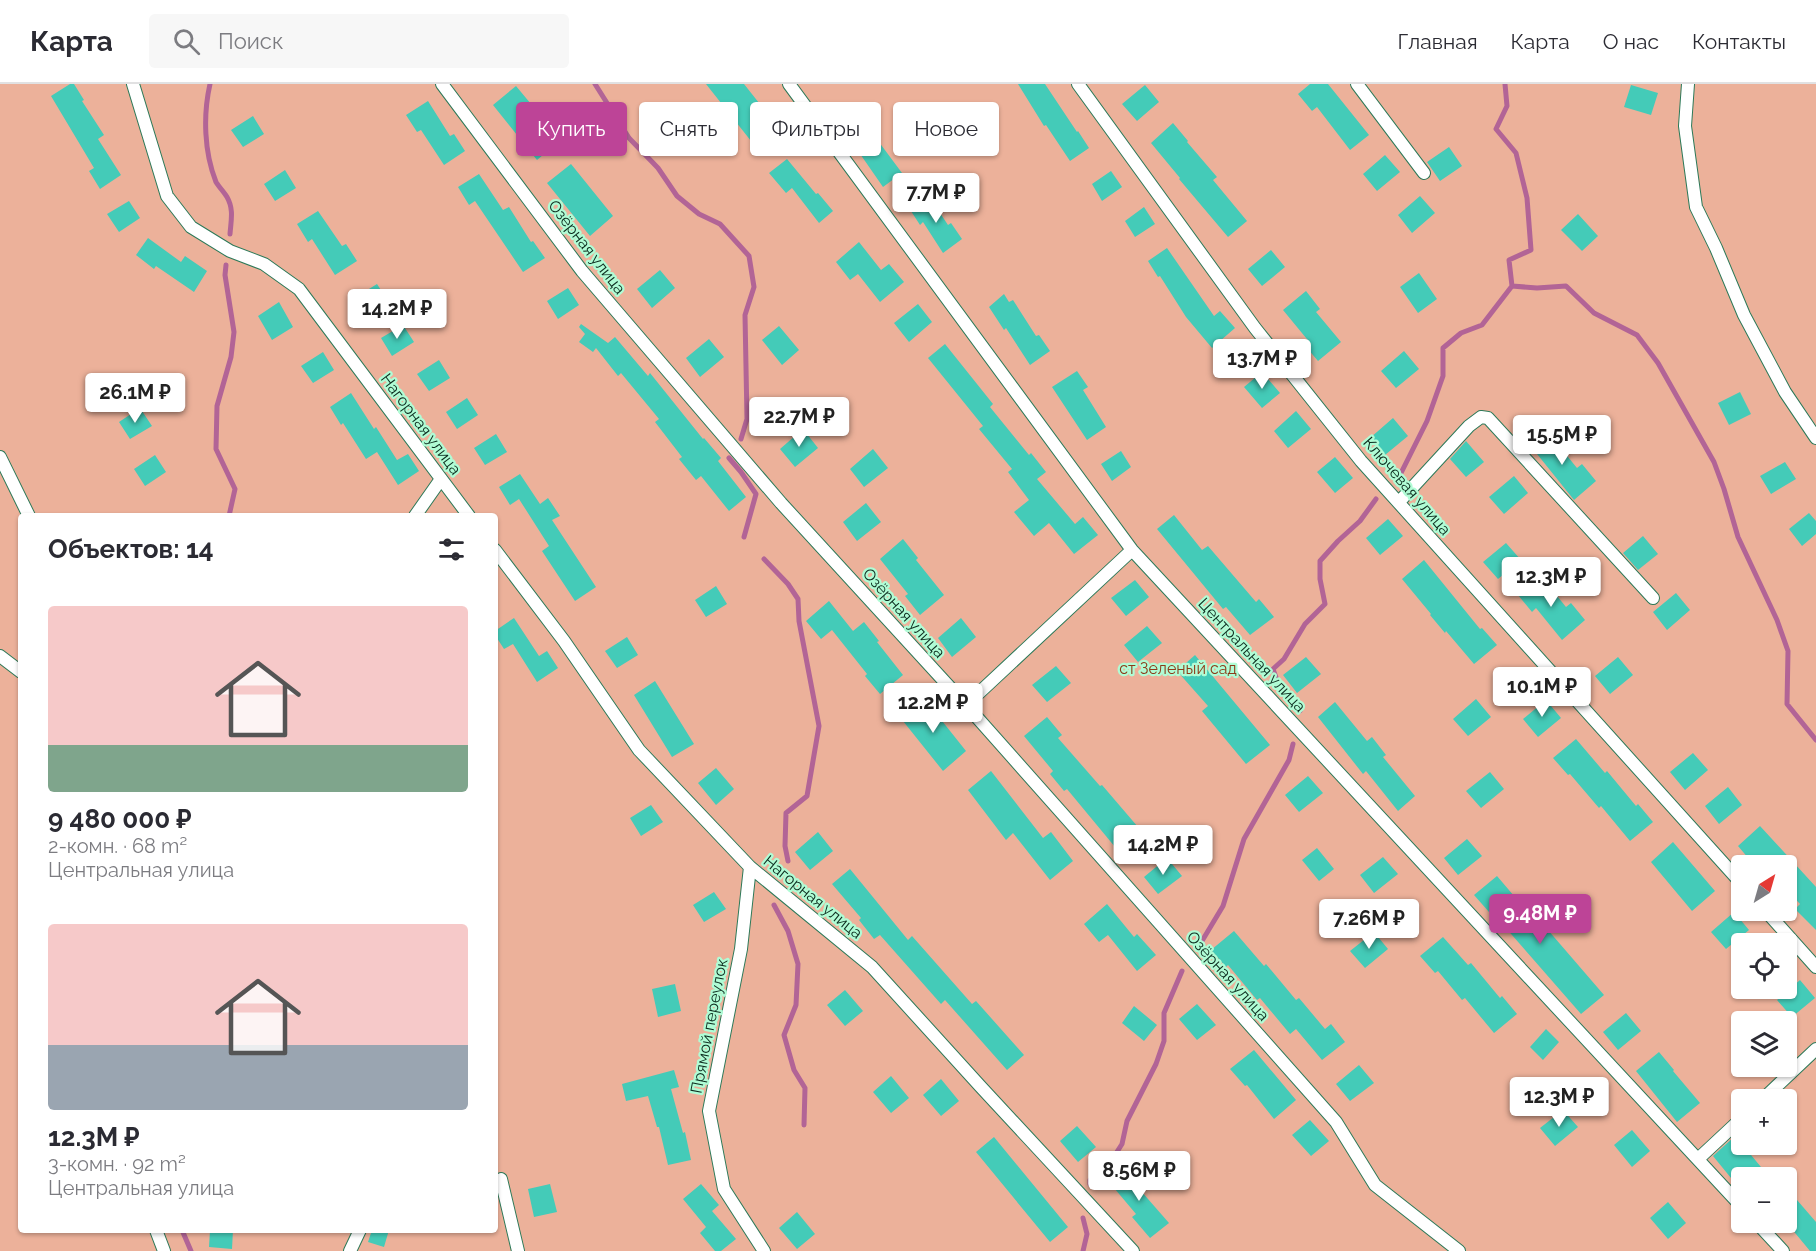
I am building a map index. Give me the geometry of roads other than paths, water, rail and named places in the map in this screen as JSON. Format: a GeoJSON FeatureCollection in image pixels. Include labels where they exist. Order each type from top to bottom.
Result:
{"type":"FeatureCollection","features":[{"type":"Feature","properties":{"kind":"street","name":"Нагорная улица"},"geometry":{"type":"LineString","coordinates":[[133,84],[167,196],[191,227],[230,250],[264,264],[299,289],[467,513]]}},
{"type":"Feature","properties":{"kind":"street","name":"Озёрная улица"},"geometry":{"type":"LineString","coordinates":[[442,84],[582,271],[781,503],[966,705],[1336,1122],[1375,1185],[1459,1251]]}},
{"type":"Feature","properties":{"kind":"street","name":"Центральная улица"},"geometry":{"type":"LineString","coordinates":[[789,84],[1132,550],[1731,1195]]}},
{"type":"Feature","properties":{"kind":"street","name":"Ключевая улица"},"geometry":{"type":"LineString","coordinates":[[1077,84],[1255,328],[1361,461],[1731,872]]}},
{"type":"Feature","properties":{"kind":"street"},"geometry":{"type":"LineString","coordinates":[[1357,84],[1424,173]]}},
{"type":"Feature","properties":{"kind":"street"},"geometry":{"type":"LineString","coordinates":[[1688,84],[1685,126],[1696,207],[1744,315],[1785,392],[1816,438]]}},
{"type":"Feature","properties":{"kind":"street"},"geometry":{"type":"LineString","coordinates":[[1399,502],[1469,426],[1481,417],[1488,418],[1653,598]]}},
{"type":"Feature","properties":{"kind":"street"},"geometry":{"type":"LineString","coordinates":[[0,457],[28,513]]}},
{"type":"Feature","properties":{"kind":"street"},"geometry":{"type":"LineString","coordinates":[[417,513],[441,479]]}},
{"type":"Feature","properties":{"kind":"street"},"geometry":{"type":"LineString","coordinates":[[966,705],[1132,550]]}},
{"type":"Feature","properties":{"kind":"street","name":"Нагорная улица"},"geometry":{"type":"LineString","coordinates":[[498,554],[564,641],[639,750],[750,867],[872,967],[1133,1251]]}},
{"type":"Feature","properties":{"kind":"street"},"geometry":{"type":"LineString","coordinates":[[0,656],[18,670]]}},
{"type":"Feature","properties":{"kind":"street","name":"Прямой переулок"},"geometry":{"type":"LineString","coordinates":[[750,867],[741,949],[709,1111],[724,1189],[764,1251]]}},
{"type":"Feature","properties":{"kind":"street"},"geometry":{"type":"LineString","coordinates":[[1775,921],[1816,967]]}},
{"type":"Feature","properties":{"kind":"street"},"geometry":{"type":"LineString","coordinates":[[1774,1089],[1816,1049]]}},
{"type":"Feature","properties":{"kind":"street"},"geometry":{"type":"LineString","coordinates":[[1698,1160],[1731,1129]]}},
{"type":"Feature","properties":{"kind":"street"},"geometry":{"type":"LineString","coordinates":[[501,1179],[519,1251]]}},
{"type":"Feature","properties":{"kind":"street"},"geometry":{"type":"LineString","coordinates":[[157,1233],[164,1251]]}},
{"type":"Feature","properties":{"kind":"street"},"geometry":{"type":"LineString","coordinates":[[350,1251],[359,1233]]}},
{"type":"Feature","properties":{"kind":"street"},"geometry":{"type":"LineString","coordinates":[[1766,1233],[1783,1251]]}},
{"type":"Feature","properties":{"kind":"waterway"},"geometry":{"type":"LineString","coordinates":[[210,84],[206,108],[207,146],[216,182],[231,206],[230,234]]}},
{"type":"Feature","properties":{"kind":"waterway"},"geometry":{"type":"LineString","coordinates":[[595,84],[629,138],[658,168],[677,196],[699,214],[720,224],[749,256],[754,287],[745,315],[747,419],[741,439]]}},
{"type":"Feature","properties":{"kind":"waterway"},"geometry":{"type":"LineString","coordinates":[[1505,84],[1507,106],[1496,129],[1516,153],[1527,198],[1531,250],[1509,260],[1512,286],[1537,288],[1566,286],[1594,313],[1637,335],[1658,363],[1714,462],[1738,537],[1777,620],[1788,651],[1787,704],[1816,740]]}},
{"type":"Feature","properties":{"kind":"waterway"},"geometry":{"type":"LineString","coordinates":[[226,265],[225,275],[234,332],[231,357],[217,406],[216,449],[235,489],[230,513]]}},
{"type":"Feature","properties":{"kind":"waterway"},"geometry":{"type":"LineString","coordinates":[[1397,478],[1427,421],[1443,376],[1443,348],[1461,333],[1482,325],[1512,286]]}},
{"type":"Feature","properties":{"kind":"waterway"},"geometry":{"type":"LineString","coordinates":[[729,458],[756,494],[744,537]]}},
{"type":"Feature","properties":{"kind":"waterway"},"geometry":{"type":"LineString","coordinates":[[1300,711],[1301,709],[1280,689],[1273,669],[1284,659],[1305,624],[1325,604],[1320,579],[1320,561],[1360,521],[1376,499]]}},
{"type":"Feature","properties":{"kind":"waterway"},"geometry":{"type":"LineString","coordinates":[[764,559],[788,584],[798,599],[799,621],[819,726],[807,796],[786,813],[785,846],[788,861]]}},
{"type":"Feature","properties":{"kind":"waterway"},"geometry":{"type":"LineString","coordinates":[[1199,946],[1223,906],[1244,839],[1289,760],[1293,744]]}},
{"type":"Feature","properties":{"kind":"waterway"},"geometry":{"type":"LineString","coordinates":[[774,905],[788,931],[798,964],[796,1005],[784,1035],[794,1070],[805,1088],[804,1125]]}},
{"type":"Feature","properties":{"kind":"waterway"},"geometry":{"type":"LineString","coordinates":[[1090,1184],[1090,1180],[1108,1166],[1122,1144],[1127,1121],[1156,1064],[1164,1041],[1164,1013],[1182,971]]}},
{"type":"Feature","properties":{"kind":"waterway"},"geometry":{"type":"LineString","coordinates":[[1083,1218],[1087,1234],[1083,1251]]}},
{"type":"Feature","properties":{"kind":"waterway"},"geometry":{"type":"LineString","coordinates":[[183,1233],[191,1251]]}},
{"type":"Feature","properties":{"kind":"park label","name":"ст Зеленый сад"},"geometry":{"type":"Point","coordinates":[1178,668]}}]}
